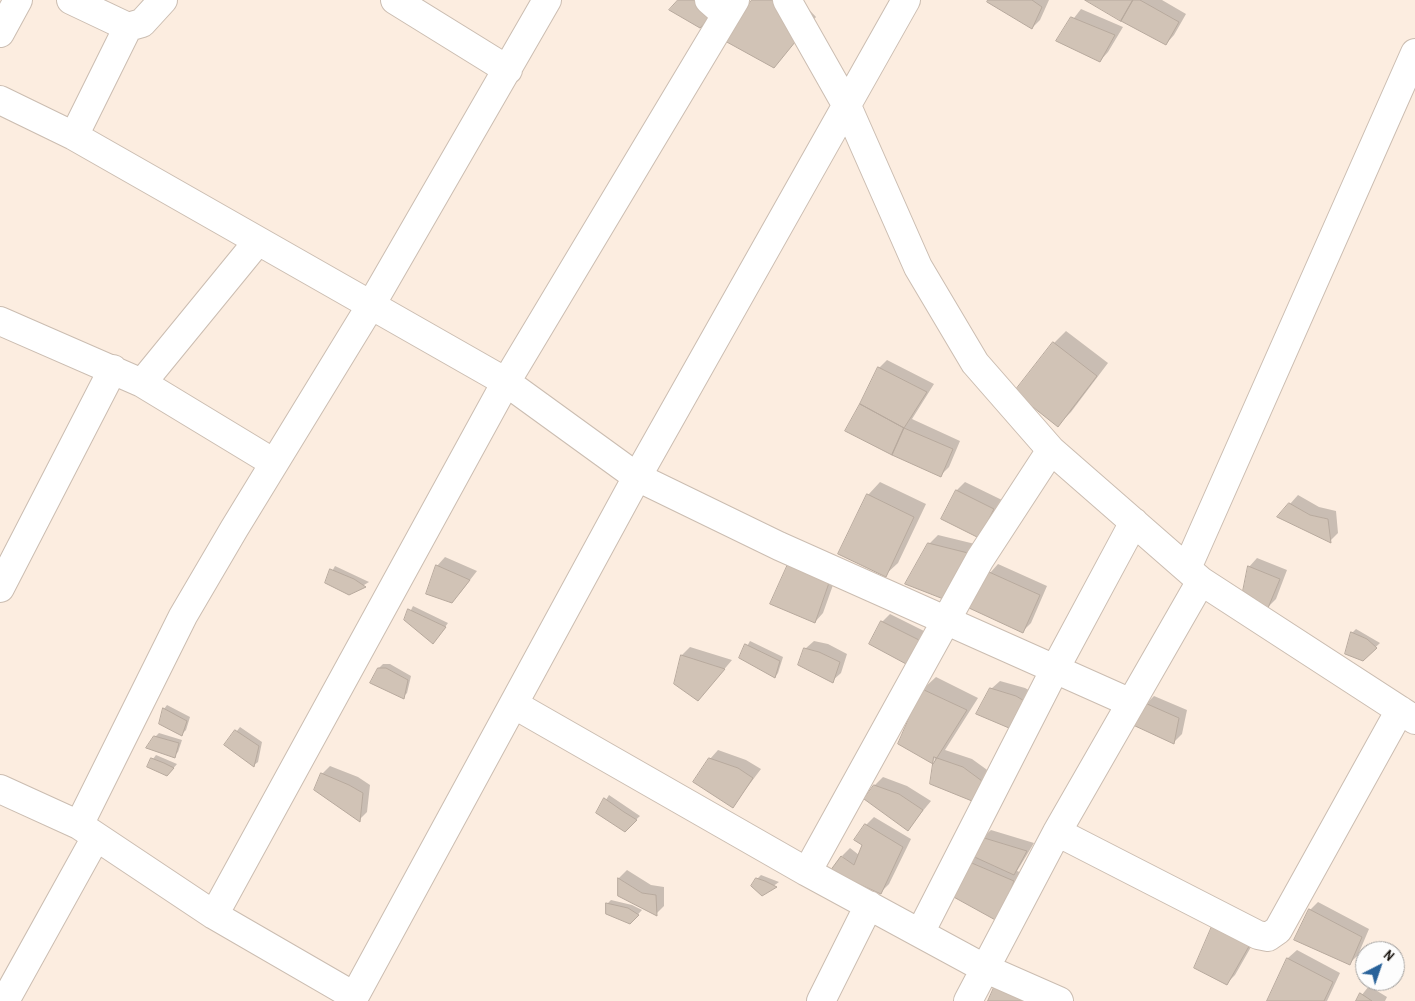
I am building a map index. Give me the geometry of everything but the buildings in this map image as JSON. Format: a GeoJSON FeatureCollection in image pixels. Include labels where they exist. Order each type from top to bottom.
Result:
{"type":"FeatureCollection","features":[{"type":"Feature","properties":{"kind":"street"},"geometry":{"type":"LineString","coordinates":[[0,33],[18,0]]}},
{"type":"Feature","properties":{"kind":"street"},"geometry":{"type":"LineString","coordinates":[[71,0],[128,27],[142,23],[163,0]]}},
{"type":"Feature","properties":{"kind":"street"},"geometry":{"type":"LineString","coordinates":[[395,0],[508,70]]}},
{"type":"Feature","properties":{"kind":"street"},"geometry":{"type":"LineString","coordinates":[[5,1001],[88,831],[183,616],[274,463],[371,306],[547,0]]}},
{"type":"Feature","properties":{"kind":"street"},"geometry":{"type":"LineString","coordinates":[[787,0],[847,106],[918,267],[975,363],[1051,450],[1194,574],[1408,715],[1278,930],[1268,937],[1258,936],[1057,832]]}},
{"type":"Feature","properties":{"kind":"street"},"geometry":{"type":"LineString","coordinates":[[0,789],[88,831],[214,915],[353,999],[515,705],[637,477],[906,0]]}},
{"type":"Feature","properties":{"kind":"street"},"geometry":{"type":"LineString","coordinates":[[214,915],[506,382],[723,5]]}},
{"type":"Feature","properties":{"kind":"street"},"geometry":{"type":"LineString","coordinates":[[74,136],[128,27]]}},
{"type":"Feature","properties":{"kind":"street"},"geometry":{"type":"LineString","coordinates":[[968,1001],[1057,832],[1131,703],[1194,574],[1415,53]]}},
{"type":"Feature","properties":{"kind":"street"},"geometry":{"type":"LineString","coordinates":[[0,100],[74,136],[506,382],[637,477],[779,546],[1131,703]]}},
{"type":"Feature","properties":{"kind":"street"},"geometry":{"type":"LineString","coordinates":[[142,383],[258,242]]}},
{"type":"Feature","properties":{"kind":"street"},"geometry":{"type":"LineString","coordinates":[[0,321],[113,368],[142,383],[274,463]]}},
{"type":"Feature","properties":{"kind":"street"},"geometry":{"type":"LineString","coordinates":[[0,588],[113,368]]}},
{"type":"Feature","properties":{"kind":"street"},"geometry":{"type":"LineString","coordinates":[[807,872],[980,559],[1051,450]]}},
{"type":"Feature","properties":{"kind":"street"},"geometry":{"type":"LineString","coordinates":[[920,933],[1055,669],[1134,522]]}},
{"type":"Feature","properties":{"kind":"street"},"geometry":{"type":"LineString","coordinates":[[515,705],[807,872],[984,968],[1059,1001]]}},
{"type":"Feature","properties":{"kind":"street"},"geometry":{"type":"LineString","coordinates":[[821,1001],[869,905]]}}]}
